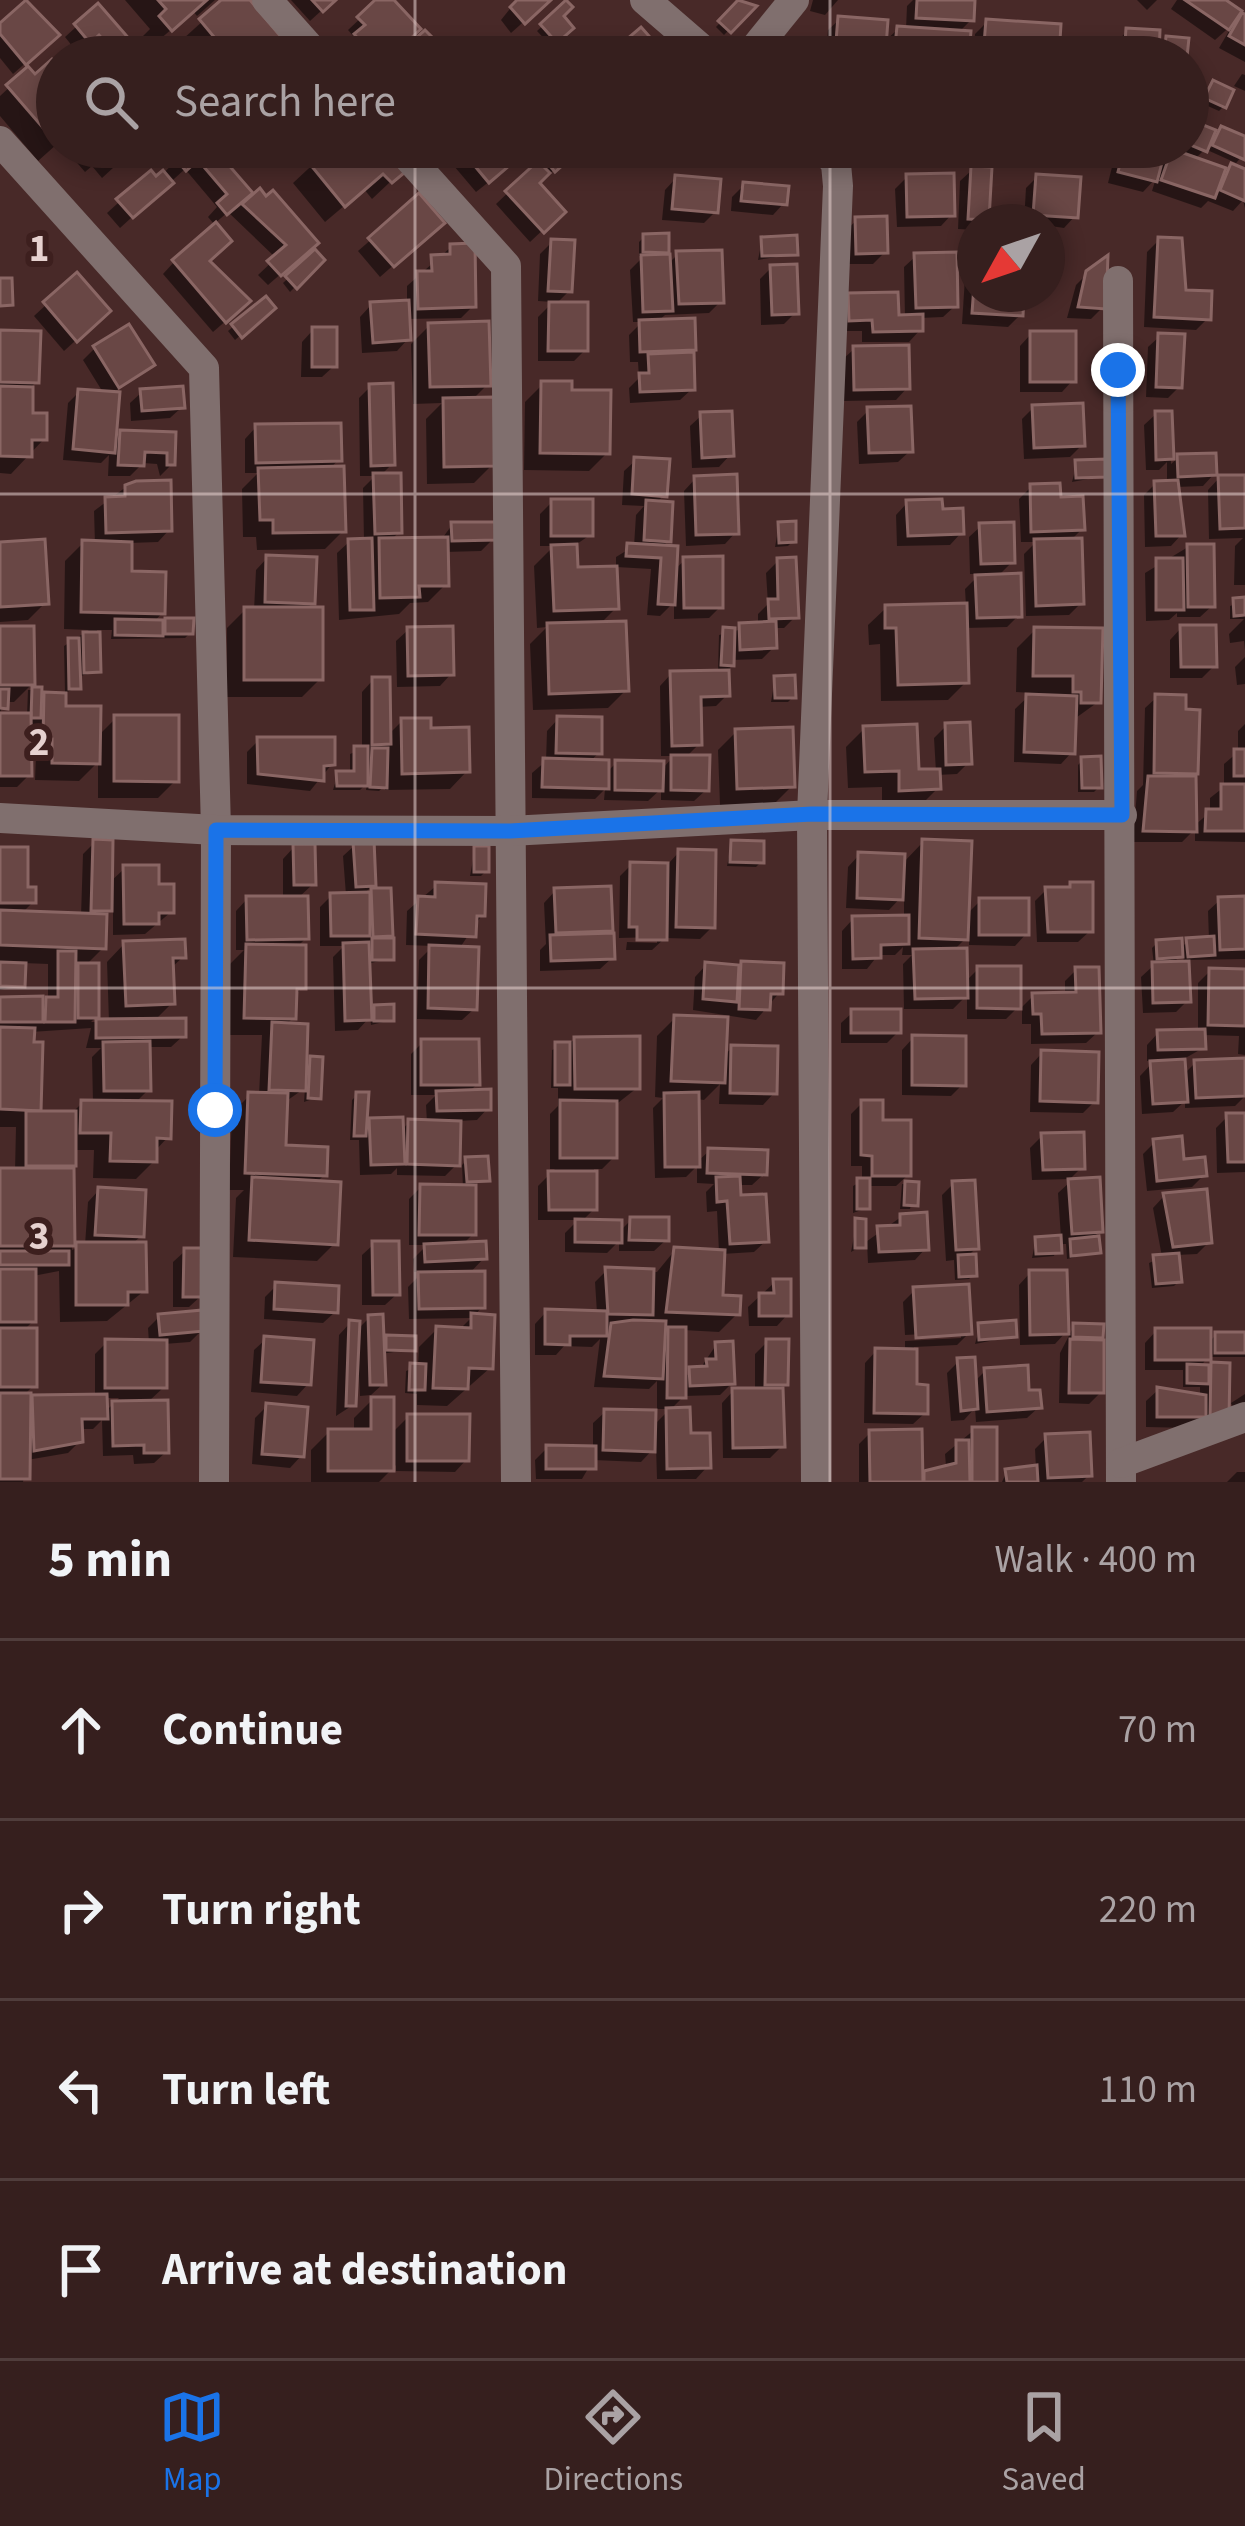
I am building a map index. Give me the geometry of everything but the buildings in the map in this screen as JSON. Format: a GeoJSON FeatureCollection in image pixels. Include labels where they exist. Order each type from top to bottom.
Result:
{"type":"FeatureCollection","features":[{"type":"Feature","properties":{"kind":"street"},"geometry":{"type":"LineString","coordinates":[[267,0],[299,36]]}},
{"type":"Feature","properties":{"kind":"street"},"geometry":{"type":"LineString","coordinates":[[646,0],[687,36]]}},
{"type":"Feature","properties":{"kind":"street"},"geometry":{"type":"LineString","coordinates":[[765,36],[794,0]]}},
{"type":"Feature","properties":{"kind":"street"},"geometry":{"type":"LineString","coordinates":[[0,141],[204,368],[216,830],[214,1482]]}},
{"type":"Feature","properties":{"kind":"street"},"geometry":{"type":"LineString","coordinates":[[418,168],[506,266],[516,1482]]}},
{"type":"Feature","properties":{"kind":"street"},"geometry":{"type":"LineString","coordinates":[[816,1482],[812,814],[836,168]]}},
{"type":"Feature","properties":{"kind":"street"},"geometry":{"type":"LineString","coordinates":[[1118,281],[1121,1473],[1245,1417]]}},
{"type":"Feature","properties":{"kind":"street"},"geometry":{"type":"LineString","coordinates":[[0,818],[216,830],[510,831],[812,814],[1122,815]]}},
{"type":"Feature","properties":{"kind":"route"},"geometry":{"type":"LineString","coordinates":[[215,1110],[216,830],[510,831],[812,814],[1122,815],[1118,370]]}}]}
